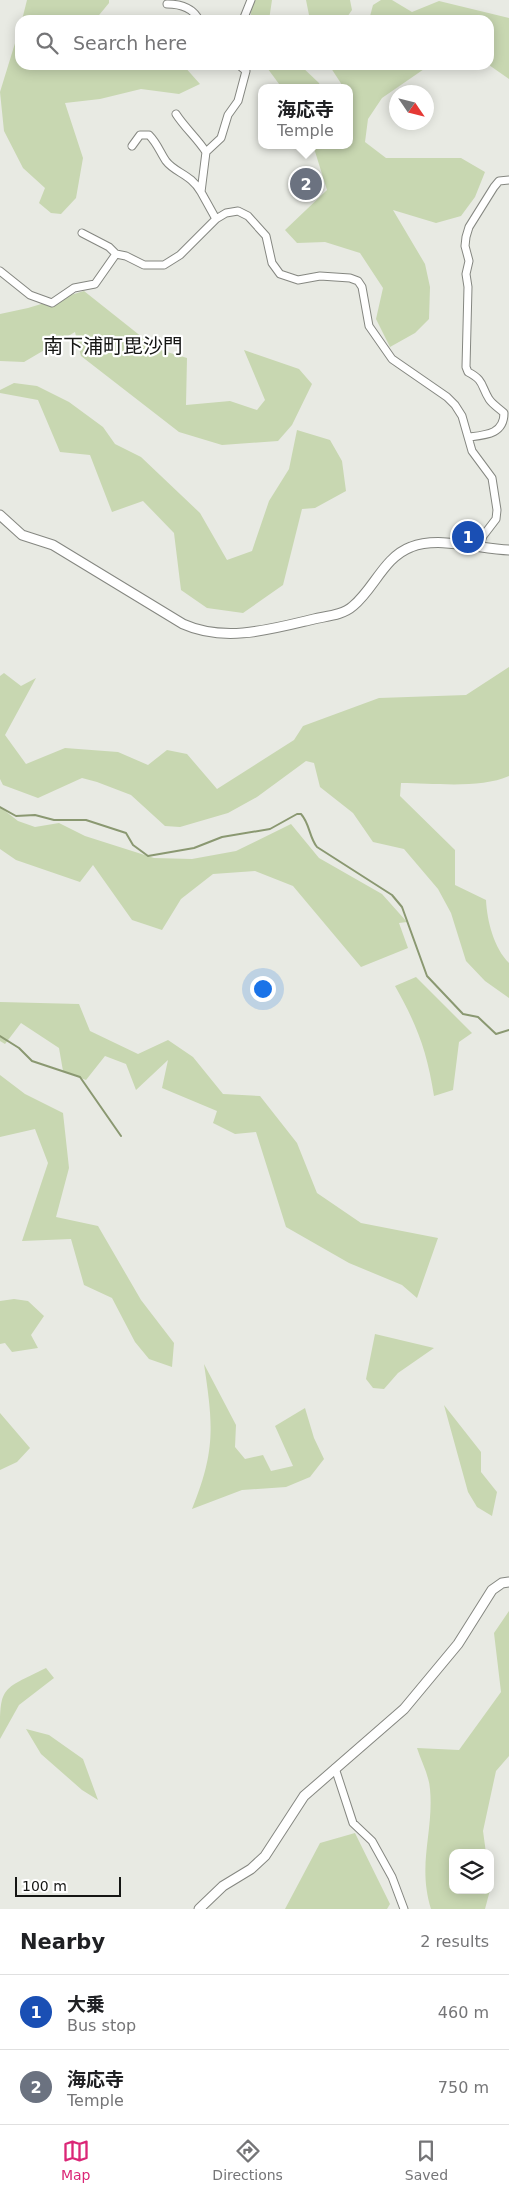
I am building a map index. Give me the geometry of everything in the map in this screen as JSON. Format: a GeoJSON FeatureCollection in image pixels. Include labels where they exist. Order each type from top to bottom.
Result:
{"type":"FeatureCollection","features":[{"type":"Feature","properties":{"kind":"street"},"geometry":{"type":"LineString","coordinates":[[245,15],[251,0]]}},
{"type":"Feature","properties":{"kind":"street"},"geometry":{"type":"LineString","coordinates":[[167,4],[177,4],[192,10],[196,15]]}},
{"type":"Feature","properties":{"kind":"street"},"geometry":{"type":"LineString","coordinates":[[206,152],[221,138],[228,115],[238,101],[246,70]]}},
{"type":"Feature","properties":{"kind":"street"},"geometry":{"type":"LineString","coordinates":[[176,114],[185,129],[199,140],[206,152],[201,192]]}},
{"type":"Feature","properties":{"kind":"street"},"geometry":{"type":"LineString","coordinates":[[132,146],[140,135],[149,135],[160,147],[168,162],[194,180],[216,219]]}},
{"type":"Feature","properties":{"kind":"street"},"geometry":{"type":"LineString","coordinates":[[469,437],[490,434],[499,428],[504,421],[504,413],[491,402],[485,387],[476,376],[468,372],[466,366],[468,287],[466,274],[469,261],[465,246],[466,237],[469,227],[494,186],[499,180],[509,180]]}},
{"type":"Feature","properties":{"kind":"street"},"geometry":{"type":"LineString","coordinates":[[82,233],[110,246],[116,254],[126,256],[149,266],[164,264],[180,255],[216,219],[235,210],[248,216],[266,236],[272,263],[278,272],[284,276],[298,280],[320,276],[347,277],[359,283],[369,326],[392,359],[447,397],[455,405],[462,416],[476,458],[492,478],[497,510],[496,519],[483,536],[479,546]]}},
{"type":"Feature","properties":{"kind":"street"},"geometry":{"type":"LineString","coordinates":[[0,271],[30,295],[51,303],[74,288],[95,284],[116,254]]}},
{"type":"Feature","properties":{"kind":"street"},"geometry":{"type":"LineString","coordinates":[[0,515],[22,534],[53,545],[183,624],[202,631],[260,632],[340,613],[353,607],[392,559],[407,548],[422,544],[479,546],[509,550]]}},
{"type":"Feature","properties":{"kind":"street"},"geometry":{"type":"LineString","coordinates":[[199,1909],[223,1886],[251,1869],[265,1856],[304,1796],[335,1768],[385,1728],[404,1709],[458,1644],[492,1590],[502,1583],[509,1582]]}},
{"type":"Feature","properties":{"kind":"street"},"geometry":{"type":"LineString","coordinates":[[335,1768],[352,1823],[372,1841],[392,1878],[404,1909]]}},
{"type":"Feature","properties":{"kind":"green space"},"geometry":{"type":"Polygon","coordinates":[[[27,0],[109,0],[109,3],[99,15],[23,15],[27,0]]]}},
{"type":"Feature","properties":{"kind":"green space"},"geometry":{"type":"Polygon","coordinates":[[[249,0],[272,0],[270,15],[251,15],[252,6],[249,0]]]}},
{"type":"Feature","properties":{"kind":"green space"},"geometry":{"type":"Polygon","coordinates":[[[306,0],[350,0],[352,10],[348,15],[309,15],[306,0]]]}},
{"type":"Feature","properties":{"kind":"green space"},"geometry":{"type":"Polygon","coordinates":[[[381,0],[392,0],[412,12],[439,1],[509,18],[509,79],[494,68],[494,15],[370,15],[373,5],[381,0]]]}},
{"type":"Feature","properties":{"kind":"green space"},"geometry":{"type":"Polygon","coordinates":[[[15,43],[15,70],[187,70],[200,84],[179,94],[141,89],[100,99],[65,103],[83,158],[76,198],[61,214],[51,213],[39,203],[45,188],[23,168],[4,131],[0,92],[15,43]]]}},
{"type":"Feature","properties":{"kind":"green space"},"geometry":{"type":"Polygon","coordinates":[[[269,70],[305,70],[319,84],[279,84],[269,70]]]}},
{"type":"Feature","properties":{"kind":"green space"},"geometry":{"type":"Polygon","coordinates":[[[332,70],[423,70],[401,85],[389,85],[389,93],[382,98],[368,119],[365,142],[386,158],[461,158],[485,172],[475,197],[461,216],[436,223],[393,210],[425,264],[430,287],[429,319],[415,333],[390,347],[376,319],[383,288],[360,253],[325,242],[297,243],[285,230],[327,190],[314,149],[353,149],[353,84],[341,84],[332,70]]]}},
{"type":"Feature","properties":{"kind":"green space"},"geometry":{"type":"Polygon","coordinates":[[[84,291],[157,349],[187,358],[186,405],[230,401],[257,410],[265,400],[244,350],[299,369],[312,384],[292,425],[278,441],[222,445],[179,432],[81,356],[75,332],[24,362],[0,361],[0,314],[28,308],[84,291]]]}},
{"type":"Feature","properties":{"kind":"green space"},"geometry":{"type":"Polygon","coordinates":[[[14,383],[37,386],[69,402],[103,427],[115,444],[141,457],[200,513],[227,560],[252,551],[269,501],[289,469],[297,430],[330,440],[342,461],[346,491],[315,508],[302,509],[283,585],[243,613],[207,608],[181,590],[174,533],[143,501],[112,512],[90,455],[60,452],[38,400],[0,393],[0,390],[14,383]]]}},
{"type":"Feature","properties":{"kind":"green space"},"geometry":{"type":"Polygon","coordinates":[[[509,667],[509,776],[484,783],[471,784],[401,783],[400,796],[455,850],[455,885],[486,900],[492,934],[499,950],[509,963],[509,998],[485,981],[466,961],[451,913],[438,889],[404,849],[373,842],[353,813],[320,787],[314,763],[306,761],[257,797],[228,813],[180,827],[165,826],[131,795],[82,778],[38,798],[3,785],[0,779],[0,676],[4,673],[21,686],[36,678],[5,735],[26,764],[65,748],[118,752],[148,765],[167,750],[187,754],[217,789],[294,740],[303,726],[379,698],[466,695],[509,667]]]}},
{"type":"Feature","properties":{"kind":"green space"},"geometry":{"type":"Polygon","coordinates":[[[0,807],[18,821],[35,827],[59,823],[85,836],[154,858],[192,859],[236,851],[291,824],[319,858],[382,894],[407,922],[399,923],[408,948],[361,967],[293,886],[255,871],[213,874],[181,899],[162,930],[132,920],[93,865],[80,882],[16,860],[0,849],[0,807]]]}},
{"type":"Feature","properties":{"kind":"green space"},"geometry":{"type":"Polygon","coordinates":[[[416,977],[472,1033],[459,1042],[453,1090],[434,1096],[428,1065],[420,1039],[395,986],[416,977]]]}},
{"type":"Feature","properties":{"kind":"green space"},"geometry":{"type":"Polygon","coordinates":[[[0,1002],[79,1004],[90,1031],[138,1054],[168,1040],[193,1057],[223,1094],[260,1096],[297,1143],[317,1193],[361,1223],[438,1238],[417,1298],[402,1285],[349,1263],[286,1227],[256,1132],[235,1134],[213,1123],[217,1111],[162,1088],[168,1060],[136,1090],[126,1064],[105,1056],[86,1080],[63,1071],[59,1048],[21,1023],[5,1044],[0,1041],[0,1002]]]}},
{"type":"Feature","properties":{"kind":"green space"},"geometry":{"type":"Polygon","coordinates":[[[0,1075],[25,1094],[63,1113],[69,1168],[56,1217],[98,1226],[141,1300],[174,1343],[172,1367],[149,1359],[135,1342],[112,1298],[84,1285],[71,1239],[22,1241],[48,1163],[35,1129],[0,1137],[0,1075]]]}},
{"type":"Feature","properties":{"kind":"green space"},"geometry":{"type":"Polygon","coordinates":[[[14,1299],[28,1301],[44,1316],[31,1335],[38,1348],[12,1352],[5,1343],[0,1344],[0,1301],[14,1299]]]}},
{"type":"Feature","properties":{"kind":"green space"},"geometry":{"type":"Polygon","coordinates":[[[375,1334],[434,1348],[398,1373],[384,1389],[373,1388],[366,1379],[375,1334]]]}},
{"type":"Feature","properties":{"kind":"green space"},"geometry":{"type":"Polygon","coordinates":[[[204,1364],[236,1425],[235,1447],[245,1459],[263,1455],[271,1471],[293,1466],[275,1426],[305,1408],[314,1438],[324,1459],[310,1477],[286,1487],[242,1490],[192,1509],[200,1488],[209,1453],[210,1421],[204,1364]]]}},
{"type":"Feature","properties":{"kind":"green space"},"geometry":{"type":"Polygon","coordinates":[[[444,1405],[481,1452],[481,1472],[497,1492],[492,1516],[477,1507],[468,1492],[444,1405]]]}},
{"type":"Feature","properties":{"kind":"green space"},"geometry":{"type":"Polygon","coordinates":[[[0,1413],[30,1448],[17,1462],[0,1470],[0,1413]]]}},
{"type":"Feature","properties":{"kind":"green space"},"geometry":{"type":"Polygon","coordinates":[[[509,1611],[509,1756],[496,1771],[483,1831],[485,1849],[449,1849],[449,1894],[489,1894],[485,1909],[431,1909],[426,1877],[431,1805],[430,1789],[427,1773],[417,1748],[459,1750],[501,1692],[494,1633],[509,1611]]]}},
{"type":"Feature","properties":{"kind":"green space"},"geometry":{"type":"Polygon","coordinates":[[[46,1668],[54,1678],[19,1705],[0,1739],[2,1699],[6,1692],[19,1681],[46,1668]]]}},
{"type":"Feature","properties":{"kind":"green space"},"geometry":{"type":"Polygon","coordinates":[[[26,1729],[49,1735],[83,1759],[98,1800],[82,1790],[41,1754],[26,1729]]]}},
{"type":"Feature","properties":{"kind":"green space"},"geometry":{"type":"Polygon","coordinates":[[[355,1833],[390,1904],[387,1909],[285,1909],[320,1843],[355,1833]]]}},
{"type":"Feature","properties":{"kind":"waterway"},"geometry":{"type":"LineString","coordinates":[[0,807],[16,816],[35,815],[54,820],[86,820],[126,833],[133,845],[148,856],[194,848],[222,837],[270,829],[297,814],[301,814],[317,847],[392,895],[402,907],[427,976],[463,1014],[478,1017],[496,1034],[509,1030]]}},
{"type":"Feature","properties":{"kind":"waterway"},"geometry":{"type":"LineString","coordinates":[[0,1036],[19,1048],[32,1061],[80,1077],[121,1136]]}},
{"type":"Feature","properties":{"kind":"place","name":"海応寺"},"geometry":{"type":"Point","coordinates":[306,184]}},
{"type":"Feature","properties":{"kind":"place","name":"大乗"},"geometry":{"type":"Point","coordinates":[468,537]}},
{"type":"Feature","properties":{"kind":"district","name":"南下浦町毘沙門"},"geometry":{"type":"Point","coordinates":[113,346]}}]}
